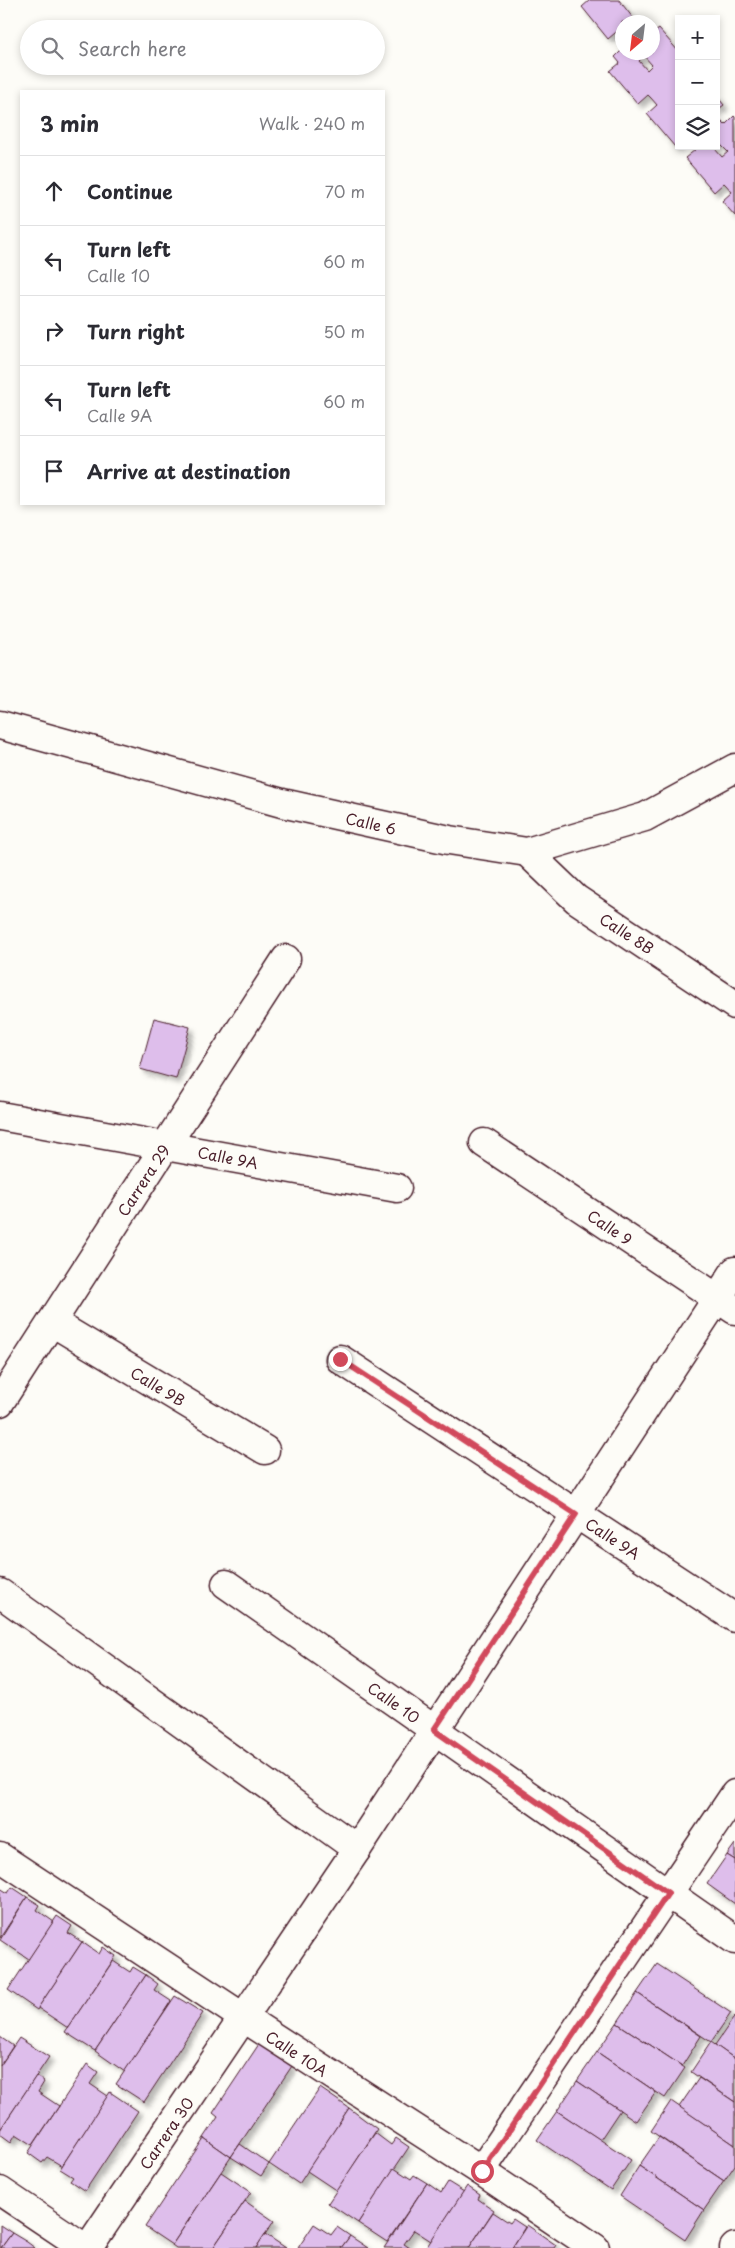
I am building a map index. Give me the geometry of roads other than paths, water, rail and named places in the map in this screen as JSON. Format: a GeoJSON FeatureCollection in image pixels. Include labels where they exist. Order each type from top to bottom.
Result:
{"type":"FeatureCollection","features":[{"type":"Feature","properties":{"kind":"street","name":"Calle 6"},"geometry":{"type":"LineString","coordinates":[[0,726],[282,803],[449,840],[527,852],[645,817],[735,768]]}},
{"type":"Feature","properties":{"kind":"street","name":"Calle 8B"},"geometry":{"type":"LineString","coordinates":[[527,852],[576,899],[735,1004]]}},
{"type":"Feature","properties":{"kind":"street","name":"Carrera 29"},"geometry":{"type":"LineString","coordinates":[[0,1402],[286,959]]}},
{"type":"Feature","properties":{"kind":"street","name":"Calle 9A"},"geometry":{"type":"LineString","coordinates":[[0,1116],[397,1188]]}},
{"type":"Feature","properties":{"kind":"street","name":"Calle 9"},"geometry":{"type":"LineString","coordinates":[[484,1143],[726,1304]]}},
{"type":"Feature","properties":{"kind":"street","name":"Carrera 30"},"geometry":{"type":"LineString","coordinates":[[87,2248],[244,2018],[576,1514],[726,1304],[735,1272]]}},
{"type":"Feature","properties":{"kind":"street","name":"Calle 9B"},"geometry":{"type":"LineString","coordinates":[[52,1322],[265,1450]]}},
{"type":"Feature","properties":{"kind":"street","name":"Calle 9A"},"geometry":{"type":"LineString","coordinates":[[340,1359],[735,1618]]}},
{"type":"Feature","properties":{"kind":"street","name":"Calle 10"},"geometry":{"type":"LineString","coordinates":[[226,1584],[735,1940]]}},
{"type":"Feature","properties":{"kind":"street"},"geometry":{"type":"LineString","coordinates":[[0,1593],[356,1849]]}},
{"type":"Feature","properties":{"kind":"street"},"geometry":{"type":"LineString","coordinates":[[482,2171],[735,1794]]}},
{"type":"Feature","properties":{"kind":"street","name":"Calle 10A"},"geometry":{"type":"LineString","coordinates":[[0,1857],[244,2018],[482,2171],[595,2248]]}},
{"type":"Feature","properties":{"kind":"street"},"geometry":{"type":"LineString","coordinates":[[0,2191],[87,2248]]}}]}
